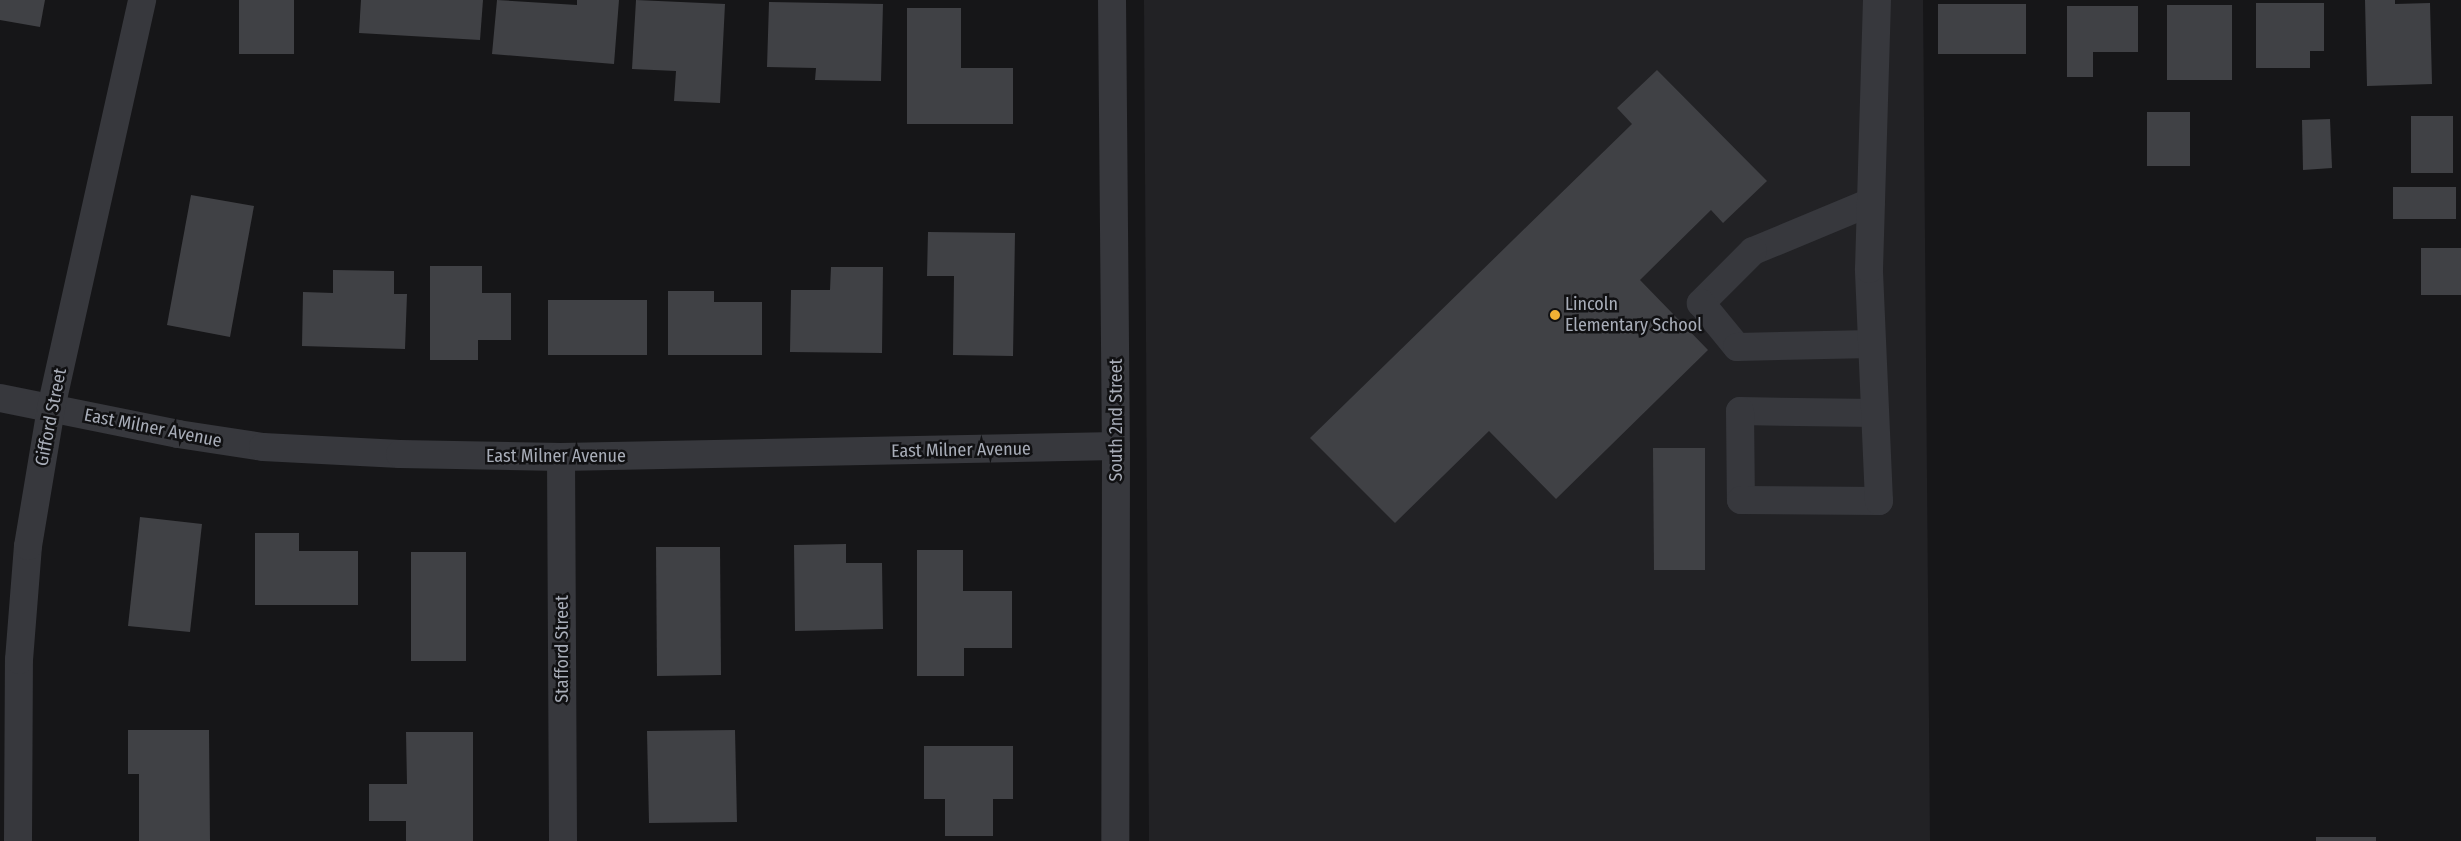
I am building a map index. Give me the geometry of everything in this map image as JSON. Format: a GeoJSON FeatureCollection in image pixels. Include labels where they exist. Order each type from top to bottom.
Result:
{"type":"FeatureCollection","features":[{"type":"Feature","properties":{"kind":"street","name":"Gifford Street"},"geometry":{"type":"LineString","coordinates":[[18,841],[19,660],[28,546],[51,408],[142,0]]}},
{"type":"Feature","properties":{"kind":"street","name":"South 2nd Street"},"geometry":{"type":"LineString","coordinates":[[1112,0],[1116,446],[1115,841]]}},
{"type":"Feature","properties":{"kind":"street"},"geometry":{"type":"LineString","coordinates":[[1875,413],[1740,411],[1741,500],[1878,501],[1875,413],[1869,269],[1877,0]]}},
{"type":"Feature","properties":{"kind":"street"},"geometry":{"type":"LineString","coordinates":[[1871,202],[1753,251],[1701,303],[1737,347],[1872,344]]}},
{"type":"Feature","properties":{"kind":"street","name":"East Milner Avenue"},"geometry":{"type":"LineString","coordinates":[[0,398],[178,434],[263,447],[400,454],[562,457],[1116,446]]}},
{"type":"Feature","properties":{"kind":"street","name":"Stafford Street"},"geometry":{"type":"LineString","coordinates":[[562,457],[563,841]]}},
{"type":"Feature","properties":{"kind":"shaded area"},"geometry":{"type":"Polygon","coordinates":[[[1144,0],[1923,0],[1930,841],[1149,841],[1144,0]]]}},
{"type":"Feature","properties":{"kind":"building"},"geometry":{"type":"Polygon","coordinates":[[[0,0],[45,0],[40,27],[0,20],[0,0]]]}},
{"type":"Feature","properties":{"kind":"building"},"geometry":{"type":"Polygon","coordinates":[[[239,0],[294,0],[294,54],[239,54],[239,0]]]}},
{"type":"Feature","properties":{"kind":"building"},"geometry":{"type":"Polygon","coordinates":[[[361,0],[483,0],[480,40],[359,33],[361,0]]]}},
{"type":"Feature","properties":{"kind":"building"},"geometry":{"type":"Polygon","coordinates":[[[497,0],[577,5],[577,0],[619,0],[614,64],[492,54],[497,0]]]}},
{"type":"Feature","properties":{"kind":"building"},"geometry":{"type":"Polygon","coordinates":[[[636,0],[725,4],[720,103],[674,101],[676,71],[632,69],[636,0]]]}},
{"type":"Feature","properties":{"kind":"building"},"geometry":{"type":"Polygon","coordinates":[[[2365,0],[2395,0],[2395,4],[2430,3],[2432,84],[2367,86],[2365,0]]]}},
{"type":"Feature","properties":{"kind":"building"},"geometry":{"type":"Polygon","coordinates":[[[769,2],[883,4],[881,81],[815,80],[816,68],[767,67],[769,2]]]}},
{"type":"Feature","properties":{"kind":"building"},"geometry":{"type":"Polygon","coordinates":[[[2256,3],[2324,3],[2324,51],[2310,51],[2310,68],[2256,68],[2256,3]]]}},
{"type":"Feature","properties":{"kind":"building"},"geometry":{"type":"Polygon","coordinates":[[[1938,4],[2026,4],[2026,54],[1938,54],[1938,4]]]}},
{"type":"Feature","properties":{"kind":"building"},"geometry":{"type":"Polygon","coordinates":[[[2167,5],[2232,5],[2232,80],[2167,80],[2167,5]]]}},
{"type":"Feature","properties":{"kind":"building"},"geometry":{"type":"Polygon","coordinates":[[[2067,6],[2138,6],[2138,52],[2093,52],[2093,77],[2067,77],[2067,6]]]}},
{"type":"Feature","properties":{"kind":"building"},"geometry":{"type":"Polygon","coordinates":[[[907,8],[961,8],[961,68],[1013,68],[1013,124],[907,124],[907,8]]]}},
{"type":"Feature","properties":{"kind":"building","name":"Lincoln Elementary School"},"geometry":{"type":"Polygon","coordinates":[[[1657,70],[1767,181],[1723,223],[1711,210],[1640,280],[1708,350],[1556,499],[1489,431],[1395,523],[1310,438],[1632,124],[1617,108],[1657,70]]]}},
{"type":"Feature","properties":{"kind":"building"},"geometry":{"type":"Polygon","coordinates":[[[2147,112],[2190,112],[2190,166],[2147,166],[2147,112]]]}},
{"type":"Feature","properties":{"kind":"building"},"geometry":{"type":"Polygon","coordinates":[[[2411,116],[2453,116],[2453,173],[2411,173],[2411,116]]]}},
{"type":"Feature","properties":{"kind":"building"},"geometry":{"type":"Polygon","coordinates":[[[2330,119],[2332,168],[2303,170],[2302,120],[2330,119]]]}},
{"type":"Feature","properties":{"kind":"building"},"geometry":{"type":"Polygon","coordinates":[[[2393,187],[2456,187],[2456,219],[2393,219],[2393,187]]]}},
{"type":"Feature","properties":{"kind":"building"},"geometry":{"type":"Polygon","coordinates":[[[191,195],[254,206],[230,337],[167,325],[191,195]]]}},
{"type":"Feature","properties":{"kind":"building"},"geometry":{"type":"Polygon","coordinates":[[[928,232],[1015,233],[1013,356],[953,355],[954,276],[927,276],[928,232]]]}},
{"type":"Feature","properties":{"kind":"building"},"geometry":{"type":"Polygon","coordinates":[[[2421,248],[2461,248],[2461,295],[2421,295],[2421,248]]]}},
{"type":"Feature","properties":{"kind":"building"},"geometry":{"type":"Polygon","coordinates":[[[430,266],[482,266],[482,293],[511,293],[511,340],[478,340],[478,360],[430,360],[430,266]]]}},
{"type":"Feature","properties":{"kind":"building"},"geometry":{"type":"Polygon","coordinates":[[[831,267],[883,267],[882,353],[790,352],[791,290],[830,290],[831,267]]]}},
{"type":"Feature","properties":{"kind":"building"},"geometry":{"type":"Polygon","coordinates":[[[333,270],[394,271],[394,294],[407,294],[405,349],[302,346],[303,292],[333,293],[333,270]]]}},
{"type":"Feature","properties":{"kind":"building"},"geometry":{"type":"Polygon","coordinates":[[[668,291],[714,291],[714,302],[762,302],[762,355],[668,355],[668,291]]]}},
{"type":"Feature","properties":{"kind":"building"},"geometry":{"type":"Polygon","coordinates":[[[548,300],[647,300],[647,355],[548,355],[548,300]]]}},
{"type":"Feature","properties":{"kind":"building"},"geometry":{"type":"Polygon","coordinates":[[[1653,448],[1705,448],[1705,570],[1654,570],[1653,448]]]}},
{"type":"Feature","properties":{"kind":"building"},"geometry":{"type":"Polygon","coordinates":[[[140,517],[202,524],[190,632],[128,626],[140,517]]]}},
{"type":"Feature","properties":{"kind":"building"},"geometry":{"type":"Polygon","coordinates":[[[255,533],[299,533],[299,551],[358,551],[358,605],[255,605],[255,533]]]}},
{"type":"Feature","properties":{"kind":"building"},"geometry":{"type":"Polygon","coordinates":[[[846,544],[846,563],[882,563],[883,629],[795,631],[794,545],[846,544]]]}},
{"type":"Feature","properties":{"kind":"building"},"geometry":{"type":"Polygon","coordinates":[[[656,547],[720,547],[721,675],[657,676],[656,547]]]}},
{"type":"Feature","properties":{"kind":"building"},"geometry":{"type":"Polygon","coordinates":[[[917,550],[963,550],[963,591],[1012,591],[1012,648],[964,648],[964,676],[917,676],[917,550]]]}},
{"type":"Feature","properties":{"kind":"building"},"geometry":{"type":"Polygon","coordinates":[[[411,552],[466,552],[466,661],[411,661],[411,552]]]}},
{"type":"Feature","properties":{"kind":"building"},"geometry":{"type":"Polygon","coordinates":[[[128,730],[209,730],[210,841],[139,841],[139,774],[128,774],[128,730]]]}},
{"type":"Feature","properties":{"kind":"building"},"geometry":{"type":"Polygon","coordinates":[[[735,730],[737,822],[649,823],[647,731],[735,730]]]}},
{"type":"Feature","properties":{"kind":"building"},"geometry":{"type":"Polygon","coordinates":[[[406,732],[473,732],[473,841],[406,841],[406,821],[369,821],[369,784],[407,784],[406,732]]]}},
{"type":"Feature","properties":{"kind":"building"},"geometry":{"type":"Polygon","coordinates":[[[924,746],[1013,746],[1013,799],[993,799],[993,836],[945,836],[945,799],[924,799],[924,746]]]}},
{"type":"Feature","properties":{"kind":"building"},"geometry":{"type":"Polygon","coordinates":[[[2316,837],[2376,837],[2376,841],[2316,841],[2316,837]]]}},
{"type":"Feature","properties":{"kind":"place","name":"Lincoln Elementary School"},"geometry":{"type":"Point","coordinates":[1555,315]}}]}
